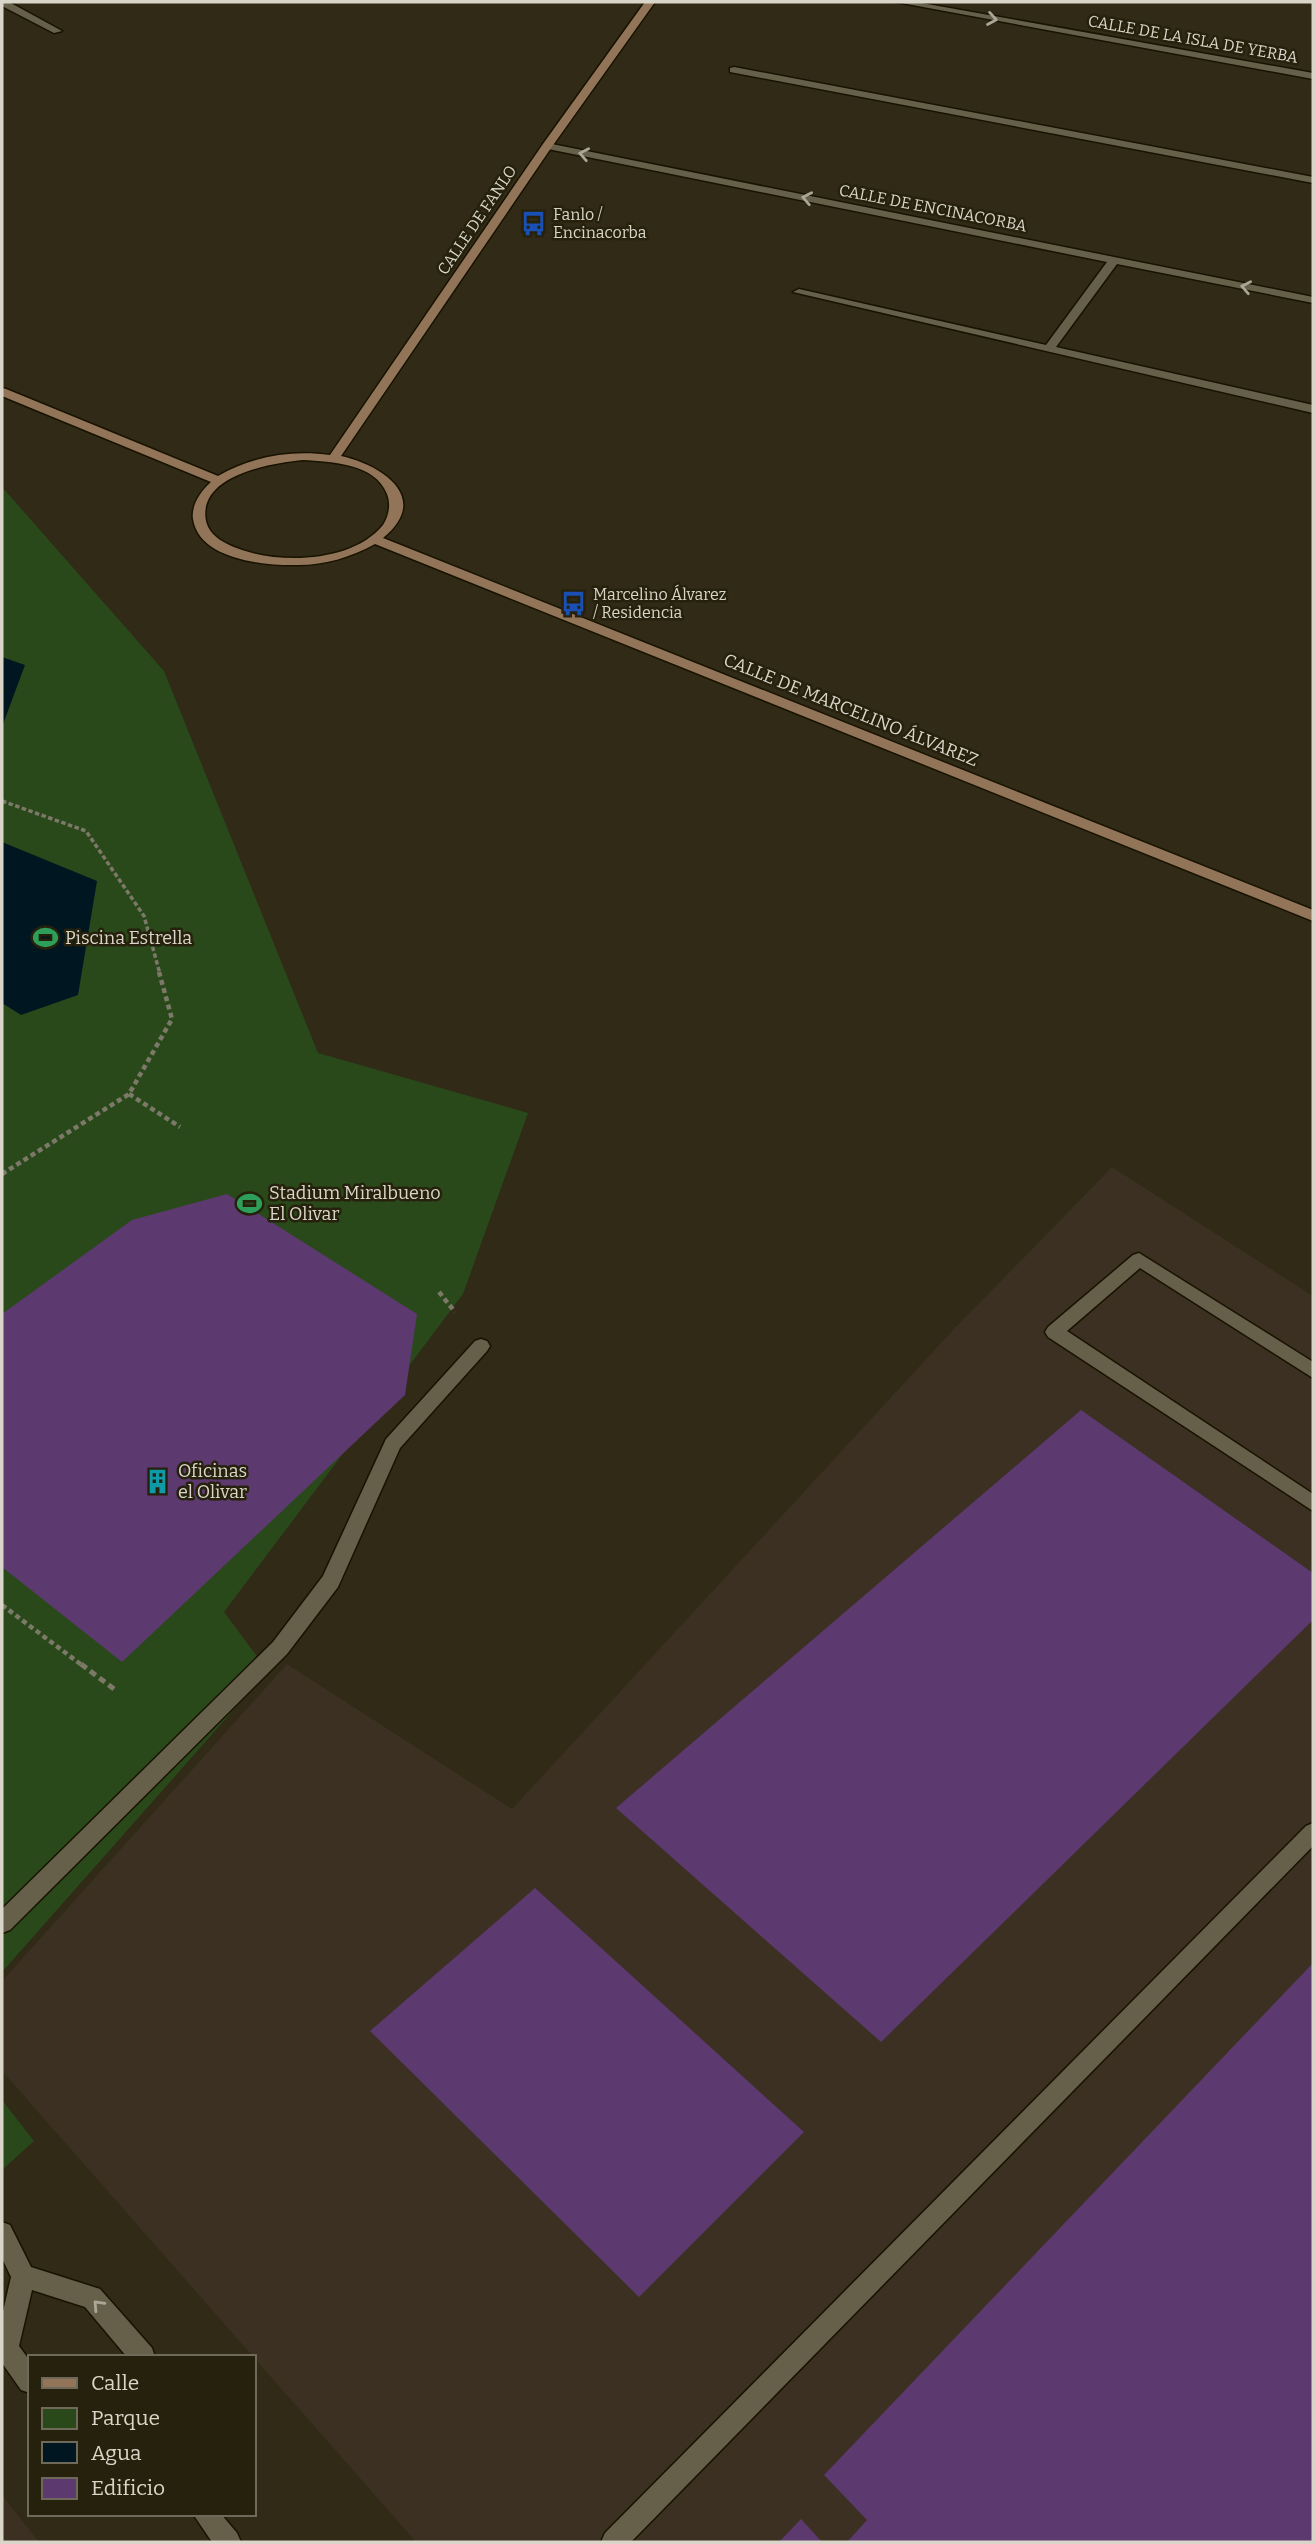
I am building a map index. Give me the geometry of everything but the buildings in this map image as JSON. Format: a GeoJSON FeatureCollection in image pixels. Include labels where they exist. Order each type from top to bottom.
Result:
{"type":"FeatureCollection","features":[{"type":"Feature","properties":{"kind":"street"},"geometry":{"type":"LineString","coordinates":[[2,2],[57,30]]}},
{"type":"Feature","properties":{"kind":"street","name":"CALLE DE FANLO"},"geometry":{"type":"LineString","coordinates":[[334,458],[547,146],[650,2]]}},
{"type":"Feature","properties":{"kind":"street","name":"CALLE DE LA ISLA DE YERBA"},"geometry":{"type":"LineString","coordinates":[[901,2],[1313,76]]}},
{"type":"Feature","properties":{"kind":"street"},"geometry":{"type":"LineString","coordinates":[[734,71],[1313,180]]}},
{"type":"Feature","properties":{"kind":"street","name":"CALLE DE ENCINACORBA"},"geometry":{"type":"LineString","coordinates":[[547,146],[1313,300]]}},
{"type":"Feature","properties":{"kind":"street"},"geometry":{"type":"LineString","coordinates":[[1049,348],[1114,260]]}},
{"type":"Feature","properties":{"kind":"street"},"geometry":{"type":"LineString","coordinates":[[800,292],[1313,409]]}},
{"type":"Feature","properties":{"kind":"street"},"geometry":{"type":"LineString","coordinates":[[2,391],[218,480]]}},
{"type":"Feature","properties":{"kind":"street"},"geometry":{"type":"LineString","coordinates":[[303,456],[334,458],[360,465],[380,476],[392,489],[397,505],[393,520],[374,539],[355,549],[326,558],[294,562],[263,560],[235,553],[214,542],[201,527],[198,511],[204,494],[218,480],[243,467],[271,459],[303,456]]}},
{"type":"Feature","properties":{"kind":"street","name":"CALLE DE MARCELINO ÁLVAREZ"},"geometry":{"type":"LineString","coordinates":[[374,539],[1313,916]]}},
{"type":"Feature","properties":{"kind":"street"},"geometry":{"type":"LineString","coordinates":[[1313,1371],[1139,1259],[1054,1332],[1313,1504]]}},
{"type":"Feature","properties":{"kind":"street"},"geometry":{"type":"LineString","coordinates":[[2,1923],[281,1648],[331,1581],[393,1444],[481,1346]]}},
{"type":"Feature","properties":{"kind":"street"},"geometry":{"type":"LineString","coordinates":[[614,2542],[1313,1832]]}},
{"type":"Feature","properties":{"kind":"street"},"geometry":{"type":"LineString","coordinates":[[2,2233],[23,2276],[6,2349],[28,2378]]}},
{"type":"Feature","properties":{"kind":"street"},"geometry":{"type":"LineString","coordinates":[[23,2276],[92,2297],[141,2355]]}},
{"type":"Feature","properties":{"kind":"street"},"geometry":{"type":"LineString","coordinates":[[207,2516],[228,2542]]}},
{"type":"Feature","properties":{"kind":"path"},"geometry":{"type":"LineString","coordinates":[[2,801],[86,831],[144,916],[172,1018],[129,1094],[2,1174]]}},
{"type":"Feature","properties":{"kind":"path"},"geometry":{"type":"LineString","coordinates":[[129,1094],[180,1127]]}},
{"type":"Feature","properties":{"kind":"path"},"geometry":{"type":"LineString","coordinates":[[2,1605],[114,1689]]}},
{"type":"Feature","properties":{"kind":"shaded area"},"geometry":{"type":"Polygon","coordinates":[[[1112,1167],[1313,1296],[1313,2542],[416,2542],[256,2360],[256,2355],[252,2355],[2,2071],[2,1981],[287,1664],[512,1809],[952,1331],[1112,1167]]]}},
{"type":"Feature","properties":{"kind":"shaded area"},"geometry":{"type":"Polygon","coordinates":[[[2,2495],[39,2542],[2,2542],[2,2495]]]}},
{"type":"Feature","properties":{"kind":"green space","name":"Stadium Miralbueno El Olivar"},"geometry":{"type":"Polygon","coordinates":[[[2,487],[164,671],[318,1053],[528,1113],[463,1294],[224,1612],[268,1671],[2,1972],[2,487]]]}},
{"type":"Feature","properties":{"kind":"green space"},"geometry":{"type":"Polygon","coordinates":[[[2,2100],[34,2141],[2,2170],[2,2100]]]}},
{"type":"Feature","properties":{"kind":"water"},"geometry":{"type":"Polygon","coordinates":[[[2,657],[25,665],[2,727],[2,657]]]}},
{"type":"Feature","properties":{"kind":"water","name":"Piscina Estrella"},"geometry":{"type":"Polygon","coordinates":[[[2,842],[97,881],[78,995],[21,1015],[2,1003],[2,842]]]}},
{"type":"Feature","properties":{"kind":"place","name":"Fanlo / Encinacorba"},"geometry":{"type":"Point","coordinates":[533,223]}},
{"type":"Feature","properties":{"kind":"place","name":"Marcelino Álvarez / Residencia"},"geometry":{"type":"Point","coordinates":[573,603]}},
{"type":"Feature","properties":{"kind":"place","name":"Piscina Estrella"},"geometry":{"type":"Point","coordinates":[45,938]}},
{"type":"Feature","properties":{"kind":"place","name":"Stadium Miralbueno El Olivar"},"geometry":{"type":"Point","coordinates":[249,1203]}},
{"type":"Feature","properties":{"kind":"place","name":"Oficinas el Olivar"},"geometry":{"type":"Point","coordinates":[158,1481]}}]}
